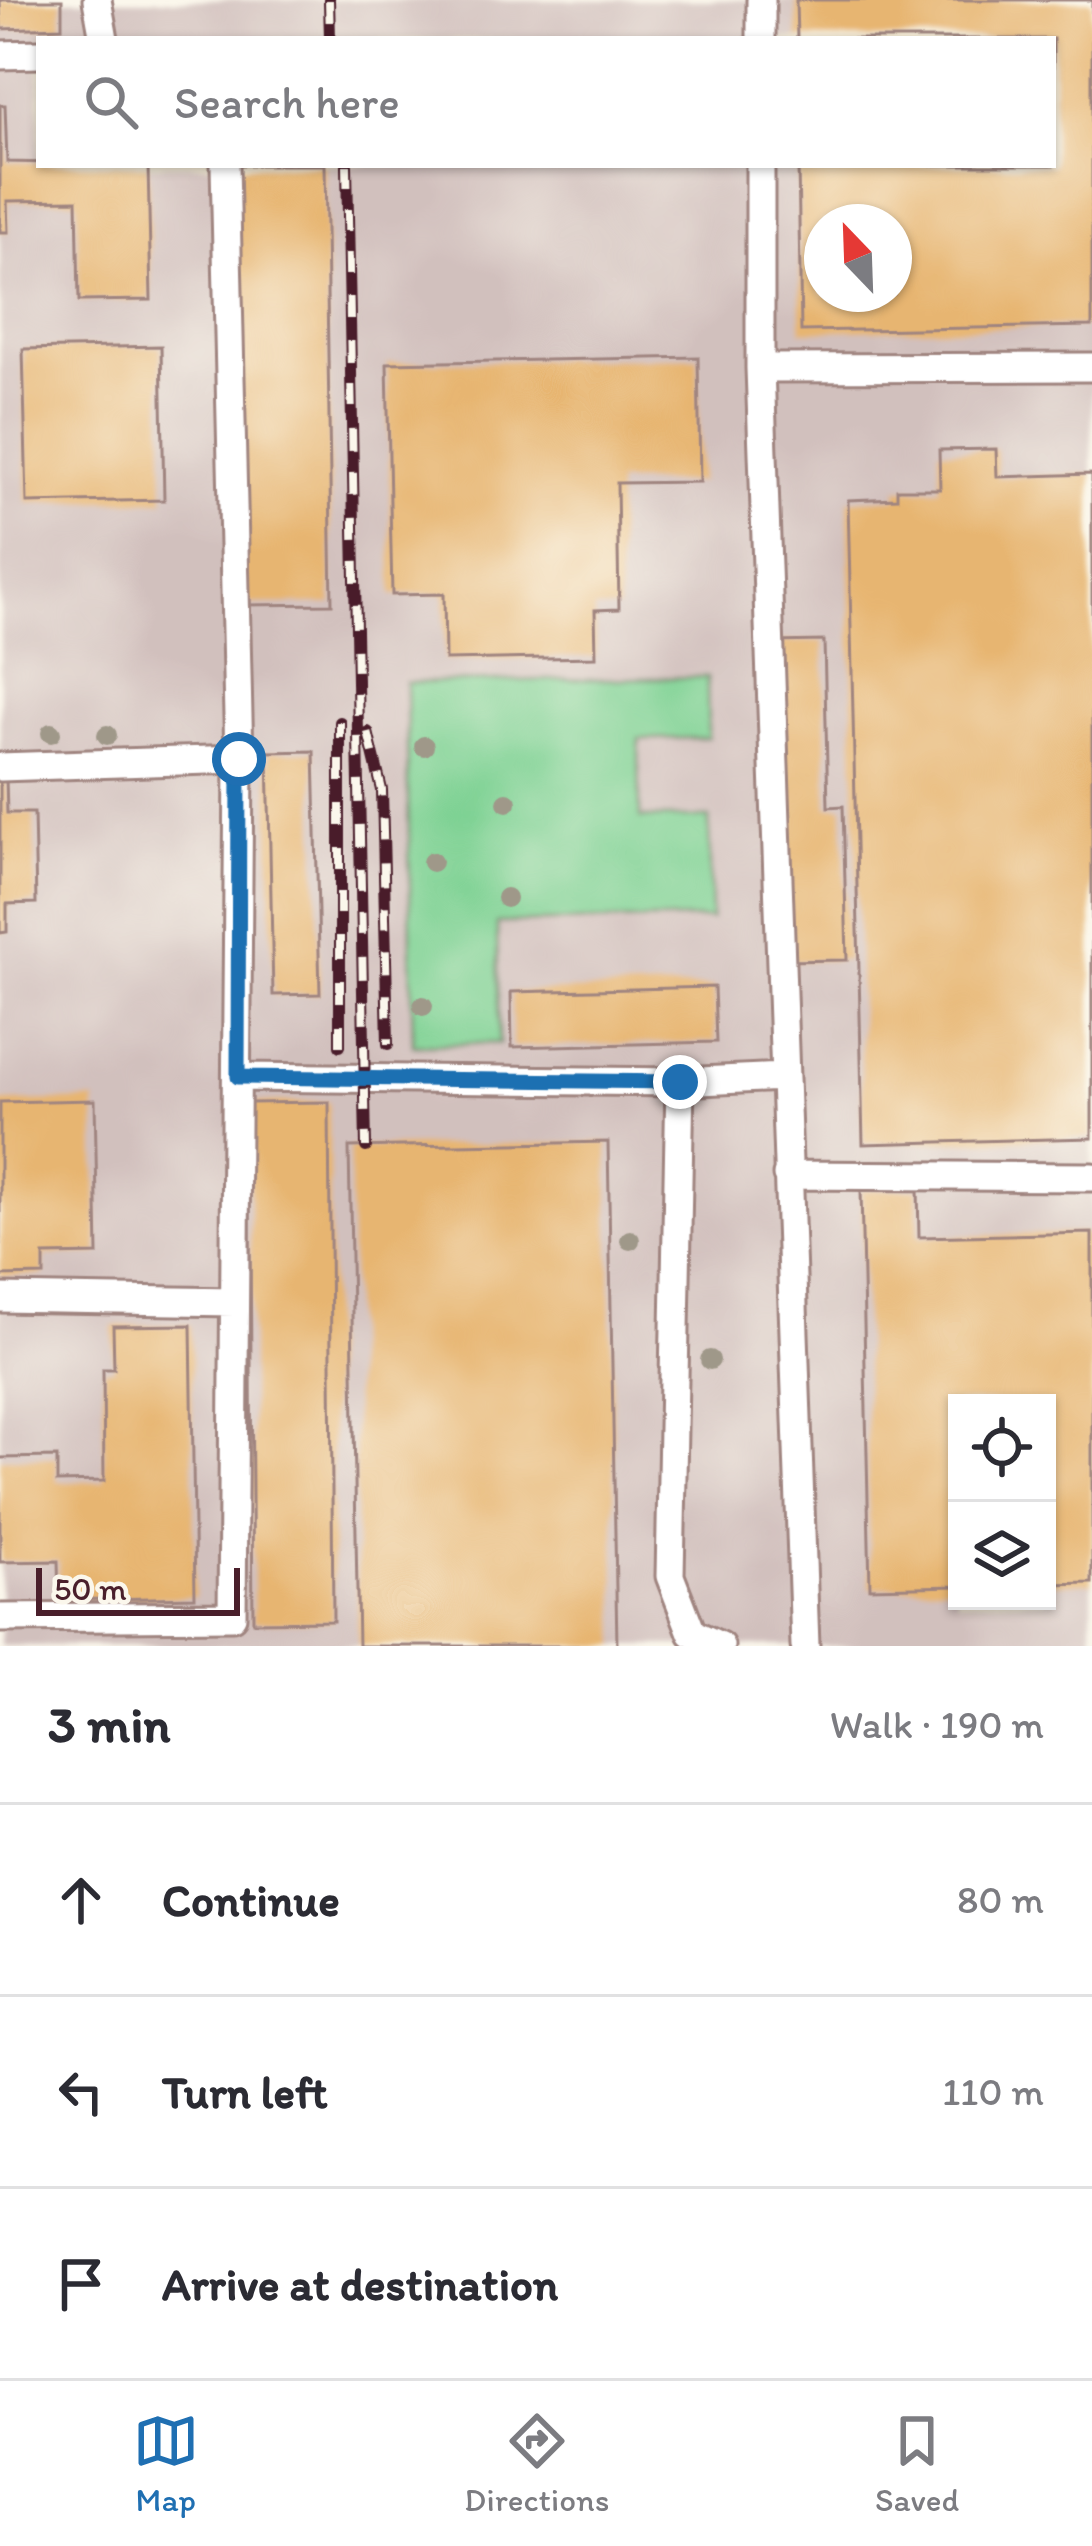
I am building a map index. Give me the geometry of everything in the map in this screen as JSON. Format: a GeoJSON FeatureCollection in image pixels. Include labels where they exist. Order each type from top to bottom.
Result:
{"type":"FeatureCollection","features":[{"type":"Feature","properties":{"kind":"lane"},"geometry":{"type":"LineString","coordinates":[[97,0],[103,36]]}},
{"type":"Feature","properties":{"kind":"lane"},"geometry":{"type":"LineString","coordinates":[[761,0],[761,36]]}},
{"type":"Feature","properties":{"kind":"lane"},"geometry":{"type":"LineString","coordinates":[[0,56],[36,54]]}},
{"type":"Feature","properties":{"kind":"lane"},"geometry":{"type":"LineString","coordinates":[[0,1618],[232,1616],[239,759],[225,168]]}},
{"type":"Feature","properties":{"kind":"lane"},"geometry":{"type":"LineString","coordinates":[[760,168],[760,368],[805,1646]]}},
{"type":"Feature","properties":{"kind":"lane"},"geometry":{"type":"LineString","coordinates":[[760,368],[1092,367]]}},
{"type":"Feature","properties":{"kind":"lane"},"geometry":{"type":"LineString","coordinates":[[0,767],[239,759]]}},
{"type":"Feature","properties":{"kind":"lane"},"geometry":{"type":"LineString","coordinates":[[238,1077],[680,1082],[783,1077]]}},
{"type":"Feature","properties":{"kind":"lane"},"geometry":{"type":"LineString","coordinates":[[680,1082],[670,1576],[692,1633],[720,1646]]}},
{"type":"Feature","properties":{"kind":"lane"},"geometry":{"type":"LineString","coordinates":[[787,1175],[1092,1177]]}},
{"type":"Feature","properties":{"kind":"lane"},"geometry":{"type":"LineString","coordinates":[[0,1298],[234,1302]]}},
{"type":"Feature","properties":{"kind":"shaded area"},"geometry":{"type":"Polygon","coordinates":[[[0,0],[1092,0],[1092,1646],[0,1646],[0,0]]]}},
{"type":"Feature","properties":{"kind":"green space"},"geometry":{"type":"Polygon","coordinates":[[[707,677],[708,738],[639,739],[640,818],[709,818],[711,919],[497,923],[499,1043],[413,1045],[406,683],[707,677]]]}},
{"type":"Feature","properties":{"kind":"building"},"geometry":{"type":"Polygon","coordinates":[[[0,0],[62,0],[62,27],[1,29],[0,0]]]}},
{"type":"Feature","properties":{"kind":"building"},"geometry":{"type":"Polygon","coordinates":[[[796,0],[1092,0],[1092,326],[801,331],[798,168],[1056,168],[1056,36],[797,36],[796,0]]]}},
{"type":"Feature","properties":{"kind":"building"},"geometry":{"type":"Polygon","coordinates":[[[0,105],[5,105],[7,162],[36,163],[36,168],[148,168],[151,300],[79,301],[77,200],[7,201],[8,232],[0,232],[0,105]]]}},
{"type":"Feature","properties":{"kind":"building"},"geometry":{"type":"Polygon","coordinates":[[[233,168],[325,168],[332,604],[240,605],[233,168]]]}},
{"type":"Feature","properties":{"kind":"building"},"geometry":{"type":"Polygon","coordinates":[[[161,346],[164,500],[27,503],[23,349],[161,346]]]}},
{"type":"Feature","properties":{"kind":"building"},"geometry":{"type":"Polygon","coordinates":[[[698,357],[700,482],[617,483],[619,609],[595,610],[596,657],[445,660],[444,594],[392,595],[387,363],[698,357]]]}},
{"type":"Feature","properties":{"kind":"building"},"geometry":{"type":"Polygon","coordinates":[[[996,449],[997,477],[1092,474],[1092,1138],[863,1144],[848,500],[897,498],[897,489],[940,489],[939,450],[996,449]]]}},
{"type":"Feature","properties":{"kind":"building"},"geometry":{"type":"Polygon","coordinates":[[[824,641],[828,807],[843,806],[847,960],[780,961],[772,642],[824,641]]]}},
{"type":"Feature","properties":{"kind":"building"},"geometry":{"type":"Polygon","coordinates":[[[314,751],[320,994],[273,995],[268,752],[314,751]]]}},
{"type":"Feature","properties":{"kind":"building"},"geometry":{"type":"Polygon","coordinates":[[[0,778],[6,778],[7,813],[34,813],[36,903],[7,904],[7,932],[0,933],[0,778]]]}},
{"type":"Feature","properties":{"kind":"building"},"geometry":{"type":"Polygon","coordinates":[[[714,987],[716,1042],[512,1047],[511,992],[714,987]]]}},
{"type":"Feature","properties":{"kind":"building"},"geometry":{"type":"Polygon","coordinates":[[[95,1100],[98,1254],[44,1255],[44,1275],[0,1276],[0,1102],[95,1100]]]}},
{"type":"Feature","properties":{"kind":"building"},"geometry":{"type":"Polygon","coordinates":[[[329,1102],[333,1621],[253,1622],[249,1103],[329,1102]]]}},
{"type":"Feature","properties":{"kind":"building"},"geometry":{"type":"Polygon","coordinates":[[[608,1142],[617,1646],[358,1646],[349,1147],[608,1142]]]}},
{"type":"Feature","properties":{"kind":"building"},"geometry":{"type":"Polygon","coordinates":[[[918,1188],[919,1237],[1092,1233],[1092,1583],[1056,1584],[1056,1394],[948,1394],[948,1586],[870,1588],[861,1190],[918,1188]]]}},
{"type":"Feature","properties":{"kind":"building"},"geometry":{"type":"Polygon","coordinates":[[[191,1325],[195,1597],[59,1600],[58,1561],[0,1562],[0,1458],[57,1457],[57,1482],[104,1481],[103,1369],[114,1369],[113,1326],[191,1325]]]}},
{"type":"Feature","properties":{"kind":"railway"},"geometry":{"type":"LineString","coordinates":[[329,0],[330,36]]}},
{"type":"Feature","properties":{"kind":"railway"},"geometry":{"type":"LineString","coordinates":[[347,168],[366,1147]]}},
{"type":"Feature","properties":{"kind":"railway"},"geometry":{"type":"LineString","coordinates":[[340,722],[340,1046]]}},
{"type":"Feature","properties":{"kind":"railway"},"geometry":{"type":"LineString","coordinates":[[368,732],[382,790],[388,1044]]}},
{"type":"Feature","properties":{"kind":"route"},"geometry":{"type":"LineString","coordinates":[[239,759],[238,1077],[680,1082]]}}]}
